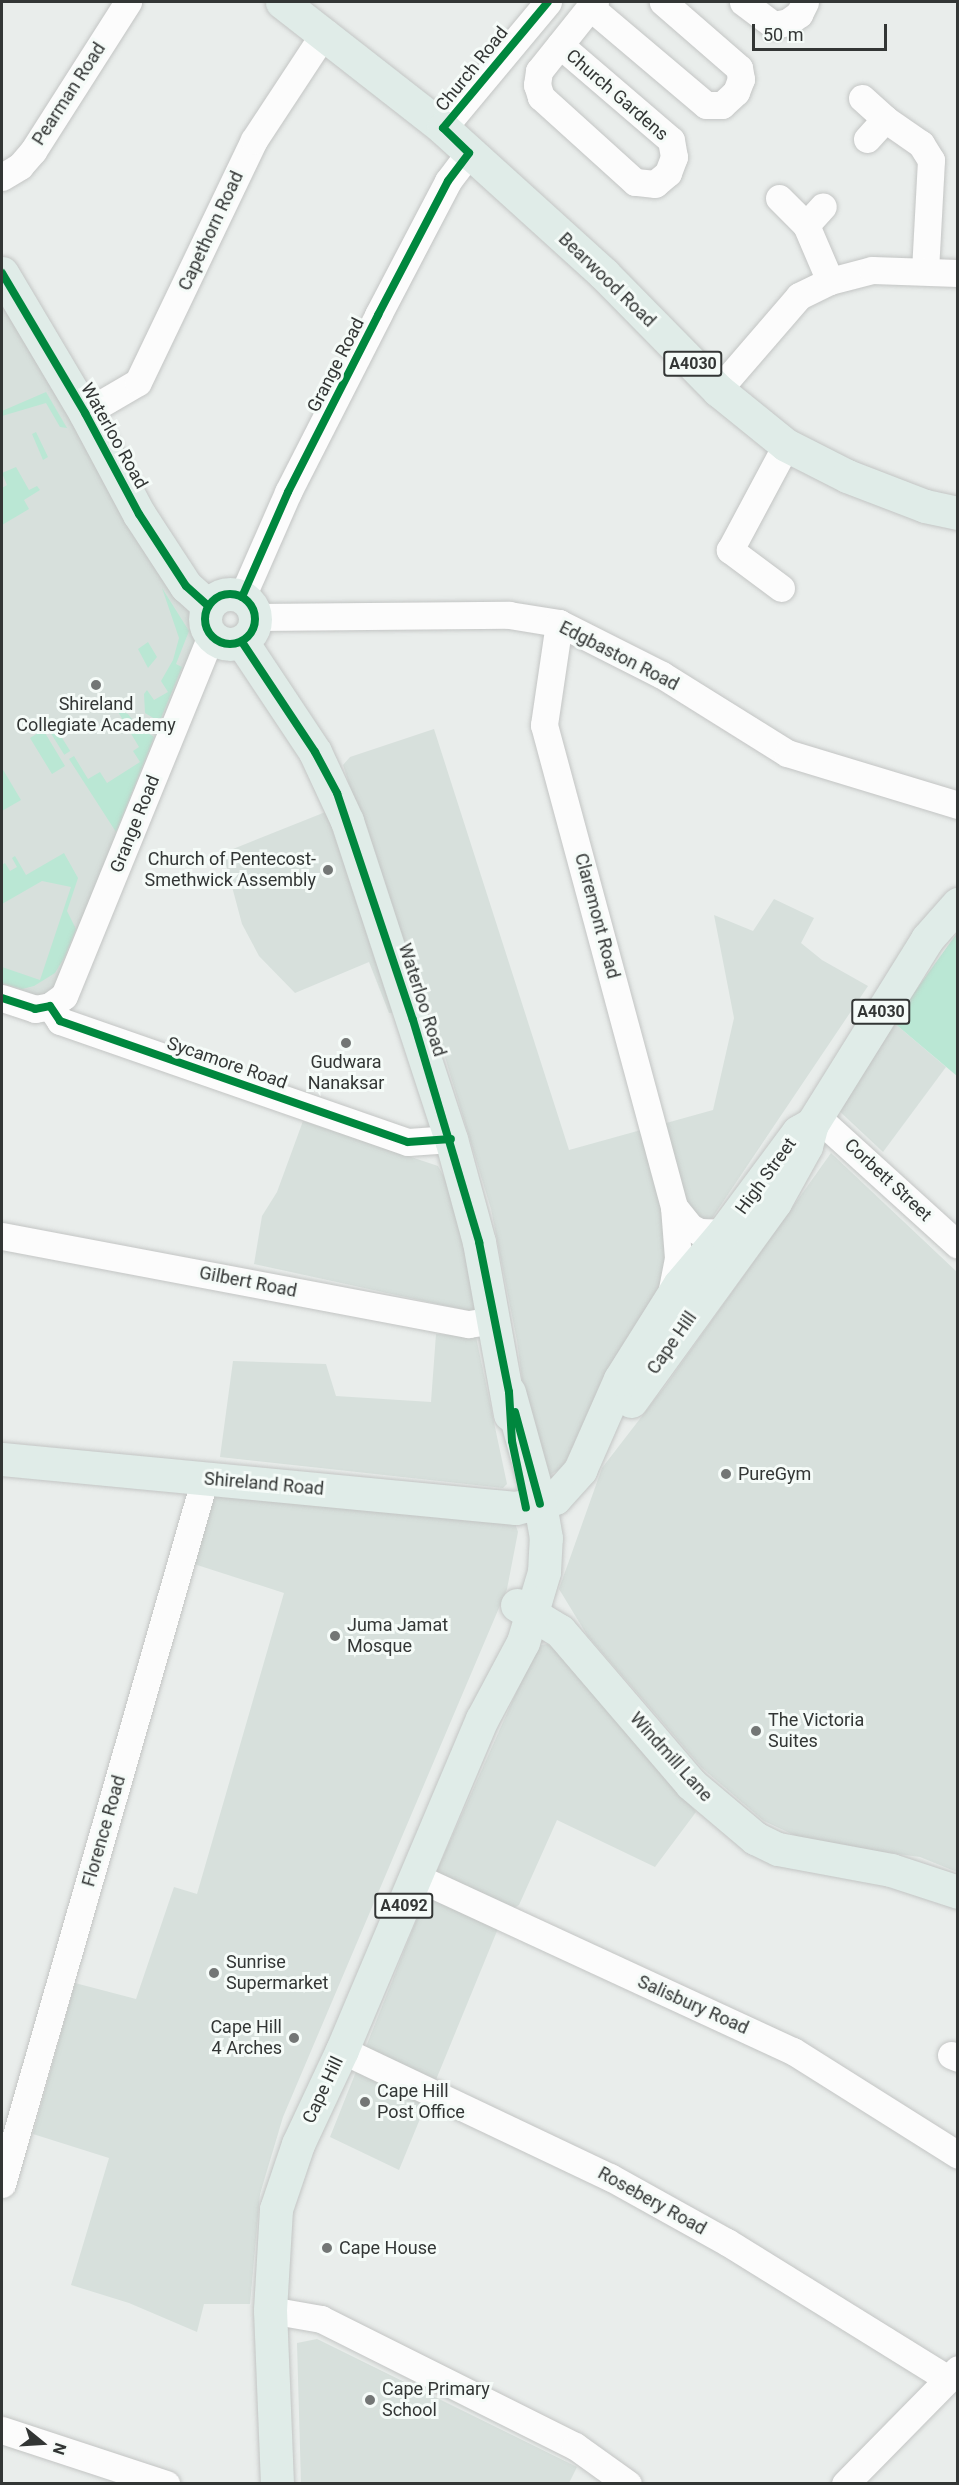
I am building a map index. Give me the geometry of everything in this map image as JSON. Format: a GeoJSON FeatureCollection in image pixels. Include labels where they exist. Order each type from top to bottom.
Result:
{"type":"FeatureCollection","features":[{"type":"Feature","properties":{"kind":"main road","name":"Bearwood Road"},"geometry":{"type":"LineString","coordinates":[[282,2],[325,32],[443,129],[604,274],[718,390],[786,445],[847,476],[925,506],[957,513]]}},
{"type":"Feature","properties":{"kind":"main road","name":"Waterloo Road"},"geometry":{"type":"LineString","coordinates":[[2,273],[85,413],[139,514],[210,621]]}},
{"type":"Feature","properties":{"kind":"main road"},"geometry":{"type":"LineString","coordinates":[[223,596],[247,619],[224,644],[210,621],[223,596]]}},
{"type":"Feature","properties":{"kind":"main road","name":"Waterloo Road"},"geometry":{"type":"LineString","coordinates":[[247,619],[337,793],[451,1139],[479,1242],[495,1320],[509,1392],[512,1441],[533,1506]]}},
{"type":"Feature","properties":{"kind":"main road","name":"High Street"},"geometry":{"type":"LineString","coordinates":[[734,1239],[798,1132],[815,1120],[927,939],[957,904]]}},
{"type":"Feature","properties":{"kind":"main road"},"geometry":{"type":"LineString","coordinates":[[669,1303],[702,1282],[716,1282],[711,1266],[734,1239]]}},
{"type":"Feature","properties":{"kind":"main road","name":"Cape Hill"},"geometry":{"type":"LineString","coordinates":[[277,2484],[270,2310],[276,2209],[298,2144],[342,2050],[482,1719],[506,1679],[525,1608],[544,1572],[546,1538],[533,1506],[555,1498],[570,1485],[620,1379],[679,1285],[734,1239]]}},
{"type":"Feature","properties":{"kind":"main road","name":"Cape Hill"},"geometry":{"type":"LineString","coordinates":[[593,1438],[628,1406],[716,1282]]}},
{"type":"Feature","properties":{"kind":"main road","name":"Shireland Road"},"geometry":{"type":"LineString","coordinates":[[2,1459],[205,1479],[533,1506]]}},
{"type":"Feature","properties":{"kind":"main road","name":"Windmill Lane"},"geometry":{"type":"LineString","coordinates":[[525,1608],[572,1643],[691,1784],[755,1838],[778,1849],[891,1870],[957,1892]]}},
{"type":"Feature","properties":{"kind":"street","name":"Pearman Road"},"geometry":{"type":"LineString","coordinates":[[2,177],[20,166],[33,151],[128,2]]}},
{"type":"Feature","properties":{"kind":"street","name":"Church Road"},"geometry":{"type":"LineString","coordinates":[[443,129],[548,2]]}},
{"type":"Feature","properties":{"kind":"street","name":"Church Gardens"},"geometry":{"type":"LineString","coordinates":[[560,45],[671,140],[674,157],[668,173],[655,184],[635,182],[541,97],[537,85],[539,71],[593,4],[706,105],[722,105],[736,92],[741,79],[739,68],[663,2]]}},
{"type":"Feature","properties":{"kind":"street"},"geometry":{"type":"LineString","coordinates":[[743,2],[774,25],[785,25],[794,18],[805,2]]}},
{"type":"Feature","properties":{"kind":"street","name":"Capethorn Road"},"geometry":{"type":"LineString","coordinates":[[85,413],[138,382],[254,140],[325,32]]}},
{"type":"Feature","properties":{"kind":"street"},"geometry":{"type":"LineString","coordinates":[[862,98],[885,119],[921,144],[931,160],[925,271]]}},
{"type":"Feature","properties":{"kind":"street"},"geometry":{"type":"LineString","coordinates":[[867,139],[885,119]]}},
{"type":"Feature","properties":{"kind":"street","name":"Grange Road"},"geometry":{"type":"LineString","coordinates":[[247,619],[288,492],[448,181],[469,153]]}},
{"type":"Feature","properties":{"kind":"street"},"geometry":{"type":"LineString","coordinates":[[779,198],[814,215],[830,280]]}},
{"type":"Feature","properties":{"kind":"street"},"geometry":{"type":"LineString","coordinates":[[718,390],[799,297],[830,280],[872,270],[957,273]]}},
{"type":"Feature","properties":{"kind":"street"},"geometry":{"type":"LineString","coordinates":[[781,588],[730,550],[786,445]]}},
{"type":"Feature","properties":{"kind":"street","name":"Edgbaston Road"},"geometry":{"type":"LineString","coordinates":[[247,619],[509,615],[559,623],[662,675],[787,753],[957,805]]}},
{"type":"Feature","properties":{"kind":"street","name":"Grange Road"},"geometry":{"type":"LineString","coordinates":[[50,1006],[64,996],[210,621]]}},
{"type":"Feature","properties":{"kind":"street","name":"Claremont Road"},"geometry":{"type":"LineString","coordinates":[[559,623],[544,725],[674,1207],[678,1258],[669,1303]]}},
{"type":"Feature","properties":{"kind":"street"},"geometry":{"type":"LineString","coordinates":[[2,998],[35,1010],[50,1006]]}},
{"type":"Feature","properties":{"kind":"street","name":"Sycamore Road"},"geometry":{"type":"LineString","coordinates":[[50,1006],[60,1021],[408,1142],[451,1139]]}},
{"type":"Feature","properties":{"kind":"street","name":"Corbett Street"},"geometry":{"type":"LineString","coordinates":[[815,1120],[957,1245]]}},
{"type":"Feature","properties":{"kind":"street","name":"Claremont Road"},"geometry":{"type":"LineString","coordinates":[[674,1207],[690,1227],[700,1232],[734,1239]]}},
{"type":"Feature","properties":{"kind":"street","name":"Gilbert Road"},"geometry":{"type":"LineString","coordinates":[[2,1236],[469,1324],[495,1320]]}},
{"type":"Feature","properties":{"kind":"street","name":"Florence Road"},"geometry":{"type":"LineString","coordinates":[[2,2184],[205,1479]]}},
{"type":"Feature","properties":{"kind":"street","name":"Salisbury Road"},"geometry":{"type":"LineString","coordinates":[[416,1877],[793,2051],[957,2155]]}},
{"type":"Feature","properties":{"kind":"street","name":"Rosebery Road"},"geometry":{"type":"LineString","coordinates":[[342,2050],[610,2177],[727,2242],[953,2374]]}},
{"type":"Feature","properties":{"kind":"street"},"geometry":{"type":"LineString","coordinates":[[270,2310],[321,2319],[575,2445],[628,2484]]}},
{"type":"Feature","properties":{"kind":"street"},"geometry":{"type":"LineString","coordinates":[[845,2484],[953,2374]]}},
{"type":"Feature","properties":{"kind":"street"},"geometry":{"type":"LineString","coordinates":[[2,2430],[166,2484]]}},
{"type":"Feature","properties":{"kind":"shaded area","name":"Shireland Collegiate Academy"},"geometry":{"type":"Polygon","coordinates":[[[2,284],[207,627],[64,996],[2,998],[2,284]]]}},
{"type":"Feature","properties":{"kind":"shaded area"},"geometry":{"type":"Polygon","coordinates":[[[434,729],[569,1150],[713,1110],[734,1018],[714,915],[753,931],[774,899],[814,918],[801,943],[822,960],[868,986],[647,1315],[562,1468],[548,1476],[533,1461],[517,1341],[491,1209],[431,1011],[389,1013],[369,962],[295,993],[259,956],[242,924],[223,853],[328,811],[356,805],[343,765],[350,757],[434,729]]]}},
{"type":"Feature","properties":{"kind":"shaded area"},"geometry":{"type":"Polygon","coordinates":[[[893,1022],[946,1067],[883,1152],[835,1107],[893,1022]]]}},
{"type":"Feature","properties":{"kind":"shaded area"},"geometry":{"type":"Polygon","coordinates":[[[303,1121],[438,1166],[450,1188],[479,1313],[254,1264],[262,1216],[277,1192],[303,1121]]]}},
{"type":"Feature","properties":{"kind":"shaded area"},"geometry":{"type":"Polygon","coordinates":[[[831,1153],[957,1272],[957,1872],[920,1857],[809,1842],[764,1821],[702,1768],[587,1635],[559,1589],[602,1468],[666,1385],[831,1153]]]}},
{"type":"Feature","properties":{"kind":"shaded area"},"geometry":{"type":"Polygon","coordinates":[[[436,1334],[476,1337],[507,1484],[503,1488],[220,1457],[233,1361],[326,1364],[336,1396],[431,1402],[436,1334]]]}},
{"type":"Feature","properties":{"kind":"shaded area"},"geometry":{"type":"Polygon","coordinates":[[[213,1495],[514,1520],[518,1532],[507,1589],[283,2117],[260,2194],[250,2304],[204,2304],[197,2332],[129,2303],[71,2285],[109,2158],[33,2134],[75,1983],[136,1999],[174,1887],[197,1894],[284,1593],[194,1564],[213,1495]]]}},
{"type":"Feature","properties":{"kind":"shaded area"},"geometry":{"type":"Polygon","coordinates":[[[547,1644],[562,1654],[619,1716],[696,1812],[655,1867],[557,1820],[519,1905],[504,1914],[399,2170],[330,2137],[430,1886],[537,1646],[547,1644]]]}},
{"type":"Feature","properties":{"kind":"shaded area","name":"Cape Primary School"},"geometry":{"type":"Polygon","coordinates":[[[317,2339],[577,2467],[569,2483],[301,2483],[297,2343],[317,2339]]]}},
{"type":"Feature","properties":{"kind":"green space"},"geometry":{"type":"Polygon","coordinates":[[[46,392],[67,428],[60,427],[46,403],[2,416],[2,411],[46,392]]]}},
{"type":"Feature","properties":{"kind":"green space"},"geometry":{"type":"Polygon","coordinates":[[[36,432],[48,457],[43,460],[32,434],[36,432]]]}},
{"type":"Feature","properties":{"kind":"green space"},"geometry":{"type":"Polygon","coordinates":[[[16,467],[29,490],[37,486],[40,490],[24,500],[29,509],[2,525],[2,488],[7,485],[2,473],[16,467]]]}},
{"type":"Feature","properties":{"kind":"green space"},"geometry":{"type":"Polygon","coordinates":[[[162,588],[189,631],[176,664],[182,667],[161,718],[155,719],[145,713],[144,694],[147,690],[154,700],[168,692],[161,681],[173,660],[179,638],[162,588]]]}},
{"type":"Feature","properties":{"kind":"green space"},"geometry":{"type":"Polygon","coordinates":[[[148,642],[157,657],[148,668],[138,649],[148,642]]]}},
{"type":"Feature","properties":{"kind":"green space"},"geometry":{"type":"Polygon","coordinates":[[[117,710],[128,714],[138,727],[154,737],[116,832],[69,759],[74,756],[88,779],[100,772],[107,783],[140,762],[133,751],[139,747],[117,710]]]}},
{"type":"Feature","properties":{"kind":"green space"},"geometry":{"type":"Polygon","coordinates":[[[49,717],[70,751],[64,755],[43,721],[49,717]]]}},
{"type":"Feature","properties":{"kind":"green space"},"geometry":{"type":"Polygon","coordinates":[[[39,723],[65,766],[52,774],[30,738],[38,733],[34,726],[39,723]]]}},
{"type":"Feature","properties":{"kind":"green space"},"geometry":{"type":"Polygon","coordinates":[[[2,768],[21,800],[2,811],[2,768]]]}},
{"type":"Feature","properties":{"kind":"green space"},"geometry":{"type":"Polygon","coordinates":[[[64,853],[78,878],[67,911],[76,929],[64,958],[55,973],[34,986],[22,989],[2,983],[2,967],[40,980],[71,887],[42,881],[2,904],[2,865],[5,863],[10,871],[17,867],[12,858],[15,856],[26,875],[64,853]]]}},
{"type":"Feature","properties":{"kind":"green space"},"geometry":{"type":"Polygon","coordinates":[[[957,933],[957,1076],[893,1022],[957,933]]]}},
{"type":"Feature","properties":{"kind":"cycle path"},"geometry":{"type":"LineString","coordinates":[[242,597],[288,492],[378,315],[448,181],[469,153],[443,128],[548,2]]}},
{"type":"Feature","properties":{"kind":"cycle path"},"geometry":{"type":"LineString","coordinates":[[2,273],[85,413],[139,514],[186,586],[208,606]]}},
{"type":"Feature","properties":{"kind":"cycle path"},"geometry":{"type":"LineString","coordinates":[[225,594],[235,594],[248,601],[255,614],[255,619],[255,624],[248,637],[235,644],[225,644],[216,640],[209,633],[205,624],[205,614],[209,605],[216,598],[225,594]]}},
{"type":"Feature","properties":{"kind":"cycle path"},"geometry":{"type":"LineString","coordinates":[[242,642],[315,752],[337,793],[413,1020],[479,1242],[509,1392],[512,1441],[526,1508]]}},
{"type":"Feature","properties":{"kind":"cycle path"},"geometry":{"type":"LineString","coordinates":[[2,998],[35,1009],[50,1006],[60,1021],[408,1142],[451,1139]]}},
{"type":"Feature","properties":{"kind":"cycle path"},"geometry":{"type":"LineString","coordinates":[[515,1412],[540,1504]]}},
{"type":"Feature","properties":{"kind":"place","name":"Shireland Collegiate Academy"},"geometry":{"type":"Point","coordinates":[96,685]}},
{"type":"Feature","properties":{"kind":"place","name":"Church of Pentecost- Smethwick Assembly"},"geometry":{"type":"Point","coordinates":[328,870]}},
{"type":"Feature","properties":{"kind":"place","name":"Gudwara Nanaksar"},"geometry":{"type":"Point","coordinates":[346,1043]}},
{"type":"Feature","properties":{"kind":"place","name":"PureGym"},"geometry":{"type":"Point","coordinates":[726,1474]}},
{"type":"Feature","properties":{"kind":"place","name":"Juma Jamat Mosque"},"geometry":{"type":"Point","coordinates":[335,1636]}},
{"type":"Feature","properties":{"kind":"place","name":"The Victoria Suites"},"geometry":{"type":"Point","coordinates":[756,1731]}},
{"type":"Feature","properties":{"kind":"place","name":"Sunrise Supermarket"},"geometry":{"type":"Point","coordinates":[214,1973]}},
{"type":"Feature","properties":{"kind":"place","name":"Cape Hill 4 Arches"},"geometry":{"type":"Point","coordinates":[294,2038]}},
{"type":"Feature","properties":{"kind":"place","name":"Cape Hill Post Office"},"geometry":{"type":"Point","coordinates":[365,2102]}},
{"type":"Feature","properties":{"kind":"place","name":"Cape House"},"geometry":{"type":"Point","coordinates":[327,2248]}},
{"type":"Feature","properties":{"kind":"place","name":"Cape Primary School"},"geometry":{"type":"Point","coordinates":[370,2400]}}]}
